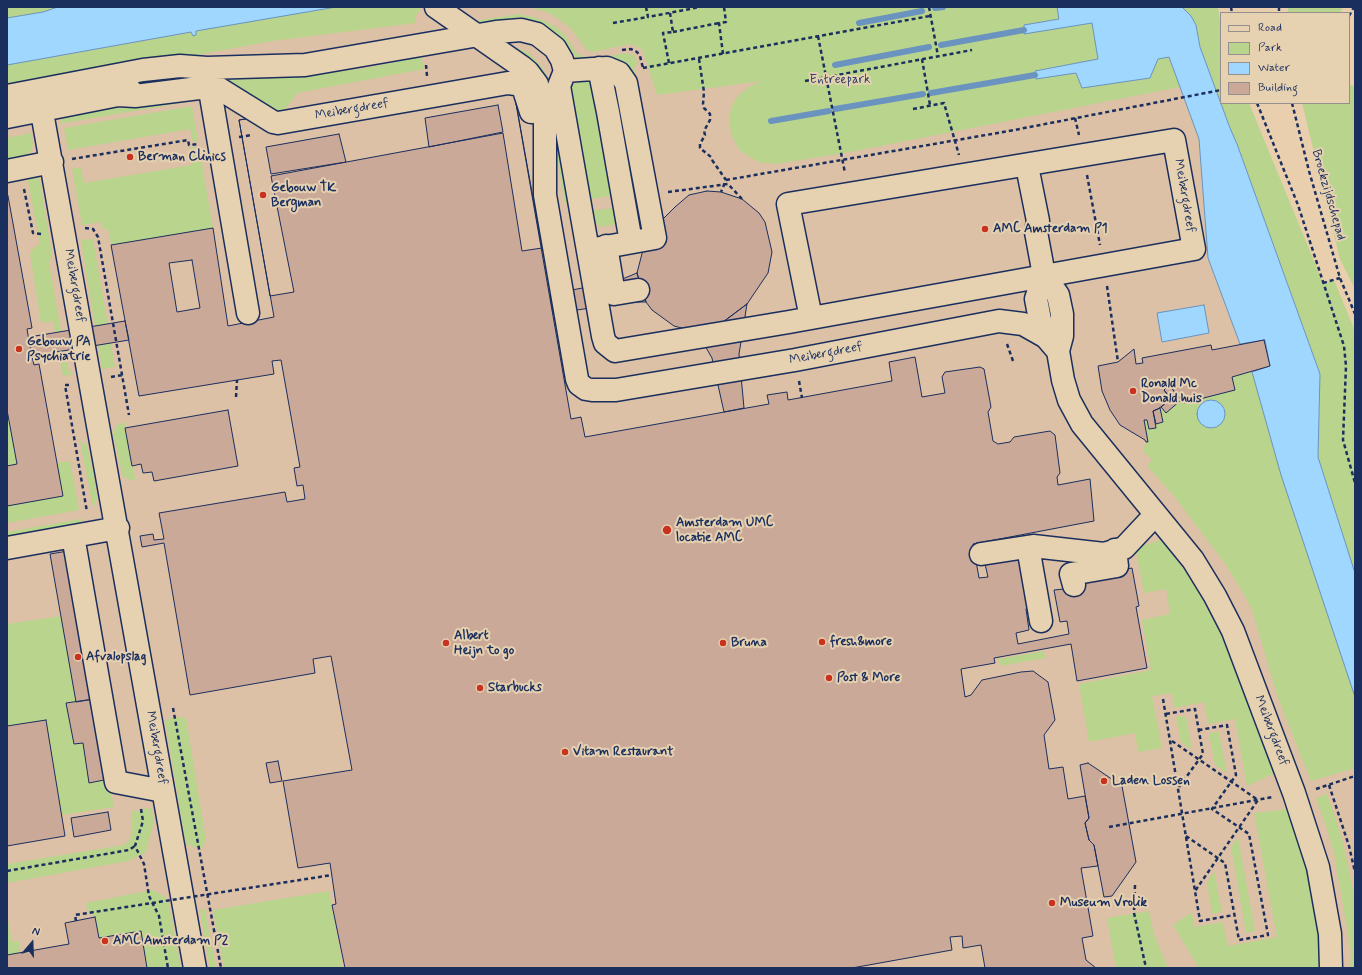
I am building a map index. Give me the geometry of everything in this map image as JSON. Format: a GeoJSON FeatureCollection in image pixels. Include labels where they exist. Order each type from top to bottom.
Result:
{"type":"FeatureCollection","features":[{"type":"Feature","properties":{"kind":"street","name":"Meibergdreef"},"geometry":{"type":"LineString","coordinates":[[436,7],[522,67],[533,78],[539,90],[545,123],[545,195],[563,333],[579,384],[592,390],[616,390],[795,360],[999,321],[1023,324],[1052,344],[1067,394],[1082,424],[1193,560],[1215,596],[1233,631],[1294,793],[1318,867],[1330,934],[1331,968]]}},
{"type":"Feature","properties":{"kind":"street","name":"Meibergdreef"},"geometry":{"type":"LineString","coordinates":[[7,117],[118,95],[174,80],[312,64],[476,36],[521,30],[537,34],[555,48],[562,60],[565,71],[559,86],[598,248],[603,336],[605,343],[615,351],[811,318],[1194,249],[1174,140],[1027,166],[788,204],[811,318]]}},
{"type":"Feature","properties":{"kind":"street","name":"Meibergdreef"},"geometry":{"type":"LineString","coordinates":[[7,96],[143,70],[180,66],[208,77],[220,88],[273,122],[278,123],[500,83],[516,84],[524,90],[562,211],[592,380],[603,390]]}},
{"type":"Feature","properties":{"kind":"street"},"geometry":{"type":"LineString","coordinates":[[565,71],[599,68],[631,242],[598,248],[614,294],[638,290]]}},
{"type":"Feature","properties":{"kind":"street"},"geometry":{"type":"LineString","coordinates":[[208,77],[248,313]]}},
{"type":"Feature","properties":{"kind":"street","name":"Meibergdreef"},"geometry":{"type":"LineString","coordinates":[[38,90],[118,528],[195,968]]}},
{"type":"Feature","properties":{"kind":"street"},"geometry":{"type":"LineString","coordinates":[[14,170],[52,162]]}},
{"type":"Feature","properties":{"kind":"street","name":"Meibergdreef"},"geometry":{"type":"LineString","coordinates":[[1027,166],[1038,221],[1036,232],[1044,275],[1058,295],[1062,314],[1062,336],[1052,344]]}},
{"type":"Feature","properties":{"kind":"street"},"geometry":{"type":"LineString","coordinates":[[981,554],[1028,547],[1104,554],[1124,548],[1156,516]]}},
{"type":"Feature","properties":{"kind":"street"},"geometry":{"type":"LineString","coordinates":[[7,548],[118,528]]}},
{"type":"Feature","properties":{"kind":"street"},"geometry":{"type":"LineString","coordinates":[[73,536],[116,782],[163,791]]}},
{"type":"Feature","properties":{"kind":"street"},"geometry":{"type":"LineString","coordinates":[[1028,547],[1041,621]]}},
{"type":"Feature","properties":{"kind":"street"},"geometry":{"type":"LineString","coordinates":[[1074,585],[1071,574],[1117,566],[1115,550]]}},
{"type":"Feature","properties":{"kind":"path"},"geometry":{"type":"LineString","coordinates":[[646,7],[648,16]]}},
{"type":"Feature","properties":{"kind":"path"},"geometry":{"type":"LineString","coordinates":[[613,23],[700,7]]}},
{"type":"Feature","properties":{"kind":"path"},"geometry":{"type":"LineString","coordinates":[[669,63],[663,33],[726,22],[724,7]]}},
{"type":"Feature","properties":{"kind":"path"},"geometry":{"type":"LineString","coordinates":[[928,7],[938,56]]}},
{"type":"Feature","properties":{"kind":"path"},"geometry":{"type":"LineString","coordinates":[[670,13],[673,32]]}},
{"type":"Feature","properties":{"kind":"path"},"geometry":{"type":"LineString","coordinates":[[642,74],[643,68],[930,16]]}},
{"type":"Feature","properties":{"kind":"path"},"geometry":{"type":"LineString","coordinates":[[719,23],[723,54]]}},
{"type":"Feature","properties":{"kind":"path"},"geometry":{"type":"LineString","coordinates":[[818,36],[849,194]]}},
{"type":"Feature","properties":{"kind":"path"},"geometry":{"type":"LineString","coordinates":[[805,81],[972,50]]}},
{"type":"Feature","properties":{"kind":"path"},"geometry":{"type":"LineString","coordinates":[[699,58],[704,88],[704,108],[710,114],[710,120],[704,131],[705,135],[700,144],[700,148],[711,157],[726,180]]}},
{"type":"Feature","properties":{"kind":"path"},"geometry":{"type":"LineString","coordinates":[[922,59],[930,105]]}},
{"type":"Feature","properties":{"kind":"path"},"geometry":{"type":"LineString","coordinates":[[726,180],[1009,131],[1220,90]]}},
{"type":"Feature","properties":{"kind":"path"},"geometry":{"type":"LineString","coordinates":[[913,109],[944,103],[964,175]]}},
{"type":"Feature","properties":{"kind":"path"},"geometry":{"type":"LineString","coordinates":[[1257,104],[1298,205],[1344,346],[1346,366],[1343,440],[1355,484]]}},
{"type":"Feature","properties":{"kind":"path","name":"Broekzijdschepad"},"geometry":{"type":"LineString","coordinates":[[1292,104],[1309,171],[1340,278],[1355,314]]}},
{"type":"Feature","properties":{"kind":"path"},"geometry":{"type":"LineString","coordinates":[[1075,118],[1104,264],[1118,362]]}},
{"type":"Feature","properties":{"kind":"path"},"geometry":{"type":"LineString","coordinates":[[52,162],[188,140]]}},
{"type":"Feature","properties":{"kind":"path"},"geometry":{"type":"LineString","coordinates":[[14,170],[33,233]]}},
{"type":"Feature","properties":{"kind":"path"},"geometry":{"type":"LineString","coordinates":[[721,192],[726,180]]}},
{"type":"Feature","properties":{"kind":"path"},"geometry":{"type":"LineString","coordinates":[[664,193],[728,184],[742,199]]}},
{"type":"Feature","properties":{"kind":"path"},"geometry":{"type":"LineString","coordinates":[[88,228],[97,232],[130,415]]}},
{"type":"Feature","properties":{"kind":"path"},"geometry":{"type":"LineString","coordinates":[[1323,283],[1340,278]]}},
{"type":"Feature","properties":{"kind":"path"},"geometry":{"type":"LineString","coordinates":[[236,397],[237,380]]}},
{"type":"Feature","properties":{"kind":"path"},"geometry":{"type":"LineString","coordinates":[[1163,699],[1179,787],[1194,891],[1200,921],[1234,915]]}},
{"type":"Feature","properties":{"kind":"path"},"geometry":{"type":"LineString","coordinates":[[173,708],[221,968]]}},
{"type":"Feature","properties":{"kind":"path"},"geometry":{"type":"LineString","coordinates":[[1166,714],[1195,709],[1199,730],[1203,754],[1179,787]]}},
{"type":"Feature","properties":{"kind":"path"},"geometry":{"type":"LineString","coordinates":[[1199,730],[1227,725],[1236,775],[1212,809]]}},
{"type":"Feature","properties":{"kind":"path"},"geometry":{"type":"LineString","coordinates":[[1171,741],[1258,800]]}},
{"type":"Feature","properties":{"kind":"path"},"geometry":{"type":"LineString","coordinates":[[1294,793],[1314,790],[1355,776]]}},
{"type":"Feature","properties":{"kind":"path"},"geometry":{"type":"LineString","coordinates":[[1329,785],[1349,846],[1355,872]]}},
{"type":"Feature","properties":{"kind":"path"},"geometry":{"type":"LineString","coordinates":[[1109,827],[1258,800]]}},
{"type":"Feature","properties":{"kind":"path"},"geometry":{"type":"LineString","coordinates":[[1194,891],[1258,800]]}},
{"type":"Feature","properties":{"kind":"path"},"geometry":{"type":"LineString","coordinates":[[1186,836],[1225,863],[1239,940],[1268,935],[1249,834],[1240,826],[1212,809]]}},
{"type":"Feature","properties":{"kind":"path"},"geometry":{"type":"LineString","coordinates":[[7,870],[129,850],[136,846]]}},
{"type":"Feature","properties":{"kind":"path"},"geometry":{"type":"LineString","coordinates":[[76,921],[75,915],[332,875]]}},
{"type":"Feature","properties":{"kind":"path"},"geometry":{"type":"LineString","coordinates":[[1135,885],[1134,913],[1146,968]]}},
{"type":"Feature","properties":{"kind":"shaded area","name":"Amsterdam UMC locatie AMC"},"geometry":{"type":"Polygon","coordinates":[[[78,7],[1139,7],[1167,27],[1355,618],[1355,968],[7,968],[7,37],[78,7]]]}},
{"type":"Feature","properties":{"kind":"green space"},"geometry":{"type":"Polygon","coordinates":[[[7,7],[58,7],[43,12],[7,18],[7,7]]]}},
{"type":"Feature","properties":{"kind":"green space"},"geometry":{"type":"Polygon","coordinates":[[[336,7],[422,7],[415,17],[416,23],[272,41],[7,90],[7,65],[192,32],[193,36],[196,35],[195,31],[336,7]]]}},
{"type":"Feature","properties":{"kind":"green space","name":"Entreepark"},"geometry":{"type":"Polygon","coordinates":[[[529,7],[1057,7],[1059,19],[1024,25],[1092,23],[1099,59],[1035,71],[1036,79],[1168,57],[1180,87],[850,152],[775,164],[758,162],[739,150],[731,134],[729,117],[733,103],[739,95],[750,86],[762,81],[657,95],[643,51],[640,48],[630,44],[593,52],[587,50],[570,28],[560,20],[549,13],[529,7]]]}},
{"type":"Feature","properties":{"kind":"green space"},"geometry":{"type":"Polygon","coordinates":[[[1182,7],[1218,7],[1220,21],[1220,101],[1200,47],[1196,25],[1191,16],[1182,7]]]}},
{"type":"Feature","properties":{"kind":"green space"},"geometry":{"type":"Polygon","coordinates":[[[1288,7],[1343,7],[1340,12],[1288,12],[1288,7]]]}},
{"type":"Feature","properties":{"kind":"green space"},"geometry":{"type":"Polygon","coordinates":[[[518,14],[538,18],[556,27],[564,34],[577,53],[583,56],[596,59],[625,53],[634,55],[638,64],[634,67],[638,89],[575,56],[561,37],[545,25],[536,21],[518,17],[476,24],[476,21],[518,14]]]}},
{"type":"Feature","properties":{"kind":"green space"},"geometry":{"type":"Polygon","coordinates":[[[504,45],[512,46],[529,53],[542,67],[546,75],[570,203],[565,204],[544,82],[504,45]]]}},
{"type":"Feature","properties":{"kind":"green space"},"geometry":{"type":"Polygon","coordinates":[[[421,57],[424,69],[297,93],[281,115],[219,78],[311,75],[366,68],[421,57]]]}},
{"type":"Feature","properties":{"kind":"green space"},"geometry":{"type":"Polygon","coordinates":[[[582,79],[591,80],[617,195],[590,199],[571,93],[572,86],[582,79]]]}},
{"type":"Feature","properties":{"kind":"green space"},"geometry":{"type":"Polygon","coordinates":[[[1350,84],[1355,87],[1355,289],[1340,259],[1302,104],[1350,104],[1350,84]]]}},
{"type":"Feature","properties":{"kind":"green space"},"geometry":{"type":"Polygon","coordinates":[[[192,95],[193,101],[59,124],[66,115],[73,113],[192,95]]]}},
{"type":"Feature","properties":{"kind":"green space"},"geometry":{"type":"Polygon","coordinates":[[[1221,104],[1249,104],[1323,283],[1334,280],[1355,331],[1355,573],[1318,457],[1320,373],[1221,104]]]}},
{"type":"Feature","properties":{"kind":"green space"},"geometry":{"type":"Polygon","coordinates":[[[192,106],[198,141],[193,142],[190,129],[68,150],[64,128],[192,106]]]}},
{"type":"Feature","properties":{"kind":"green space"},"geometry":{"type":"Polygon","coordinates":[[[31,133],[33,146],[28,156],[7,163],[7,138],[31,133]]]}},
{"type":"Feature","properties":{"kind":"green space"},"geometry":{"type":"Polygon","coordinates":[[[199,147],[213,228],[111,245],[108,229],[102,229],[101,222],[82,225],[72,169],[81,167],[84,183],[192,165],[189,148],[199,147]]]}},
{"type":"Feature","properties":{"kind":"green space"},"geometry":{"type":"Polygon","coordinates":[[[27,176],[36,177],[40,181],[52,255],[49,263],[68,370],[74,374],[63,376],[53,321],[41,323],[30,254],[34,247],[40,245],[27,176]]]}},
{"type":"Feature","properties":{"kind":"green space"},"geometry":{"type":"Polygon","coordinates":[[[619,207],[618,222],[616,224],[601,227],[594,221],[591,211],[619,207]]]}},
{"type":"Feature","properties":{"kind":"green space"},"geometry":{"type":"Polygon","coordinates":[[[93,239],[115,367],[102,369],[81,240],[93,239]]]}},
{"type":"Feature","properties":{"kind":"green space"},"geometry":{"type":"Polygon","coordinates":[[[1252,372],[1281,475],[1355,697],[1355,768],[1311,781],[1278,698],[1252,610],[1245,596],[1226,565],[1174,496],[1147,466],[1152,460],[1143,451],[1146,442],[1148,442],[1144,420],[1147,420],[1149,429],[1156,428],[1156,424],[1163,422],[1161,407],[1166,413],[1181,400],[1184,403],[1235,390],[1232,377],[1252,372]]]}},
{"type":"Feature","properties":{"kind":"green space"},"geometry":{"type":"Polygon","coordinates":[[[7,410],[17,464],[7,466],[7,410]]]}},
{"type":"Feature","properties":{"kind":"green space"},"geometry":{"type":"Polygon","coordinates":[[[125,422],[135,481],[123,477],[113,433],[117,425],[125,422]]]}},
{"type":"Feature","properties":{"kind":"green space"},"geometry":{"type":"Polygon","coordinates":[[[80,441],[87,445],[94,476],[97,498],[93,508],[80,441]]]}},
{"type":"Feature","properties":{"kind":"green space"},"geometry":{"type":"Polygon","coordinates":[[[70,461],[79,510],[7,523],[7,506],[57,463],[70,461]]]}},
{"type":"Feature","properties":{"kind":"green space"},"geometry":{"type":"Polygon","coordinates":[[[81,519],[81,523],[77,526],[7,537],[7,532],[81,519]]]}},
{"type":"Feature","properties":{"kind":"green space"},"geometry":{"type":"Polygon","coordinates":[[[1161,540],[1189,576],[1221,632],[1275,773],[1247,786],[1235,719],[1208,724],[1204,702],[1174,708],[1172,693],[1152,696],[1162,748],[1138,752],[1135,733],[1089,742],[1079,684],[1151,670],[1142,620],[1170,614],[1166,589],[1144,593],[1136,551],[1141,546],[1161,540]]]}},
{"type":"Feature","properties":{"kind":"green space"},"geometry":{"type":"Polygon","coordinates":[[[61,616],[76,702],[66,704],[74,744],[83,743],[89,782],[109,779],[114,807],[62,815],[46,720],[7,726],[7,624],[61,616]]]}},
{"type":"Feature","properties":{"kind":"green space"},"geometry":{"type":"Polygon","coordinates":[[[1044,651],[1045,658],[1000,666],[998,659],[1044,651]]]}},
{"type":"Feature","properties":{"kind":"green space"},"geometry":{"type":"Polygon","coordinates":[[[1186,716],[1192,750],[1181,742],[1176,717],[1186,716]]]}},
{"type":"Feature","properties":{"kind":"green space"},"geometry":{"type":"Polygon","coordinates":[[[178,717],[186,718],[206,840],[202,848],[187,845],[185,839],[165,720],[178,717]]]}},
{"type":"Feature","properties":{"kind":"green space"},"geometry":{"type":"Polygon","coordinates":[[[1219,732],[1227,773],[1215,765],[1209,733],[1219,732]]]}},
{"type":"Feature","properties":{"kind":"green space"},"geometry":{"type":"Polygon","coordinates":[[[1327,794],[1342,838],[1355,898],[1355,968],[1350,968],[1351,951],[1334,853],[1316,798],[1327,794]]]}},
{"type":"Feature","properties":{"kind":"green space"},"geometry":{"type":"Polygon","coordinates":[[[151,808],[154,820],[146,852],[128,861],[7,883],[7,864],[124,845],[130,840],[132,825],[131,812],[151,808]]]}},
{"type":"Feature","properties":{"kind":"green space"},"geometry":{"type":"Polygon","coordinates":[[[1288,809],[1308,875],[1323,968],[1199,968],[1173,925],[1192,912],[1194,927],[1223,922],[1228,946],[1277,937],[1254,813],[1288,809]]]}},
{"type":"Feature","properties":{"kind":"green space"},"geometry":{"type":"Polygon","coordinates":[[[1238,837],[1255,931],[1246,933],[1231,847],[1238,837]]]}},
{"type":"Feature","properties":{"kind":"green space"},"geometry":{"type":"Polygon","coordinates":[[[1214,871],[1222,912],[1212,914],[1207,882],[1214,871]]]}},
{"type":"Feature","properties":{"kind":"green space"},"geometry":{"type":"Polygon","coordinates":[[[152,890],[164,896],[169,904],[181,968],[147,968],[140,931],[99,938],[95,917],[87,910],[86,903],[152,890]]]}},
{"type":"Feature","properties":{"kind":"green space"},"geometry":{"type":"Polygon","coordinates":[[[329,891],[343,968],[224,968],[213,910],[329,891]]]}},
{"type":"Feature","properties":{"kind":"green space"},"geometry":{"type":"Polygon","coordinates":[[[205,909],[216,968],[210,968],[200,910],[205,909]]]}},
{"type":"Feature","properties":{"kind":"green space"},"geometry":{"type":"Polygon","coordinates":[[[1149,911],[1154,934],[1168,968],[1116,968],[1107,918],[1149,911]]]}},
{"type":"Feature","properties":{"kind":"green space"},"geometry":{"type":"Polygon","coordinates":[[[8,920],[12,942],[19,941],[20,953],[7,955],[8,920]]]}},
{"type":"Feature","properties":{"kind":"water"},"geometry":{"type":"Polygon","coordinates":[[[58,7],[336,7],[196,31],[196,35],[193,36],[191,32],[7,65],[7,18],[43,12],[58,7]]]}},
{"type":"Feature","properties":{"kind":"water"},"geometry":{"type":"Polygon","coordinates":[[[1057,7],[1182,7],[1191,16],[1196,25],[1200,47],[1220,104],[1237,144],[1320,374],[1318,457],[1355,573],[1355,697],[1281,475],[1252,372],[1270,366],[1265,340],[1240,344],[1208,258],[1199,139],[1169,57],[1158,59],[1150,78],[1082,88],[1076,73],[1036,79],[1035,71],[1098,59],[1092,23],[1024,34],[1024,25],[1059,19],[1057,7]]]}},
{"type":"Feature","properties":{"kind":"water"},"geometry":{"type":"Polygon","coordinates":[[[1204,305],[1209,333],[1162,342],[1157,313],[1204,305]]]}},
{"type":"Feature","properties":{"kind":"water"},"geometry":{"type":"Polygon","coordinates":[[[1211,400],[1221,404],[1225,414],[1221,424],[1211,428],[1201,424],[1197,414],[1201,404],[1211,400]]]}},
{"type":"Feature","properties":{"kind":"building","name":"Amsterdam UMC locatie AMC"},"geometry":{"type":"Polygon","coordinates":[[[511,75],[571,419],[581,417],[585,437],[769,404],[767,395],[787,392],[788,400],[892,381],[889,362],[915,357],[922,397],[945,393],[942,377],[945,372],[980,367],[984,369],[991,407],[988,412],[993,441],[998,444],[1010,442],[1014,437],[1050,431],[1055,435],[1060,473],[1057,477],[1058,485],[1090,479],[1094,521],[973,544],[979,578],[988,577],[985,564],[1020,558],[1029,605],[1026,609],[1029,630],[1016,633],[1018,644],[1069,634],[1067,621],[1060,622],[1054,590],[1064,589],[1061,572],[1083,577],[1132,568],[1139,606],[1136,607],[1147,668],[1077,681],[1071,644],[994,658],[995,663],[961,669],[965,697],[971,695],[982,680],[1021,672],[1033,671],[1048,682],[1055,720],[1044,735],[1049,769],[1063,767],[1068,799],[1085,796],[1089,818],[1085,823],[1089,840],[1094,845],[1098,866],[1081,868],[1093,936],[1082,938],[1086,960],[1096,968],[985,968],[981,945],[963,948],[962,936],[950,937],[952,950],[852,968],[345,968],[332,905],[336,904],[330,863],[298,868],[283,781],[352,770],[331,656],[313,659],[315,673],[190,695],[164,543],[142,547],[140,536],[153,534],[154,540],[164,539],[159,513],[285,492],[287,502],[305,499],[303,485],[297,486],[294,468],[300,467],[281,360],[272,361],[274,374],[139,396],[111,245],[213,228],[228,326],[274,317],[239,120],[511,75]],[[192,260],[169,263],[177,312],[200,308],[192,260]]]}},
{"type":"Feature","properties":{"kind":"building","name":"Gebouw TK Bergman"},"geometry":{"type":"Polygon","coordinates":[[[511,75],[542,248],[522,251],[503,133],[271,176],[294,292],[270,296],[239,120],[511,75]]]}},
{"type":"Feature","properties":{"kind":"building"},"geometry":{"type":"Polygon","coordinates":[[[498,105],[503,132],[429,147],[425,118],[498,105]]]}},
{"type":"Feature","properties":{"kind":"building"},"geometry":{"type":"Polygon","coordinates":[[[339,134],[346,162],[271,174],[266,147],[339,134]]]}},
{"type":"Feature","properties":{"kind":"building"},"geometry":{"type":"Polygon","coordinates":[[[707,191],[721,192],[742,199],[759,213],[765,222],[772,252],[768,273],[747,304],[723,322],[697,332],[674,326],[652,310],[646,302],[637,273],[645,242],[661,221],[689,195],[707,191]]]}},
{"type":"Feature","properties":{"kind":"building","name":"Gebouw PA Psychiatrie"},"geometry":{"type":"Polygon","coordinates":[[[8,196],[32,328],[27,329],[31,353],[34,365],[39,364],[63,496],[7,506],[7,466],[17,464],[7,410],[8,196]]]}},
{"type":"Feature","properties":{"kind":"building"},"geometry":{"type":"Polygon","coordinates":[[[637,273],[646,302],[626,302],[553,314],[550,294],[615,282],[637,273]]]}},
{"type":"Feature","properties":{"kind":"building"},"geometry":{"type":"Polygon","coordinates":[[[747,304],[739,354],[744,408],[724,412],[712,358],[697,332],[723,322],[747,304]]]}},
{"type":"Feature","properties":{"kind":"building"},"geometry":{"type":"Polygon","coordinates":[[[125,321],[129,340],[32,356],[29,337],[125,321]]]}},
{"type":"Feature","properties":{"kind":"building","name":"Ronald Mc Donald huis"},"geometry":{"type":"Polygon","coordinates":[[[1264,340],[1270,366],[1232,377],[1235,390],[1184,403],[1169,385],[1164,390],[1171,399],[1153,411],[1156,428],[1149,429],[1147,420],[1144,420],[1148,442],[1120,425],[1110,410],[1102,391],[1098,366],[1118,362],[1134,349],[1136,364],[1143,363],[1142,358],[1211,345],[1212,350],[1264,340]]]}},
{"type":"Feature","properties":{"kind":"building"},"geometry":{"type":"Polygon","coordinates":[[[1169,385],[1181,400],[1166,413],[1161,407],[1171,399],[1164,390],[1169,385]]]}},
{"type":"Feature","properties":{"kind":"building"},"geometry":{"type":"Polygon","coordinates":[[[1160,408],[1163,422],[1156,424],[1153,411],[1160,408]]]}},
{"type":"Feature","properties":{"kind":"building"},"geometry":{"type":"Polygon","coordinates":[[[228,410],[238,466],[154,481],[152,472],[143,473],[141,464],[132,466],[125,428],[228,410]]]}},
{"type":"Feature","properties":{"kind":"building","name":"Afvalopslag"},"geometry":{"type":"Polygon","coordinates":[[[68,551],[94,699],[76,702],[50,554],[68,551]]]}},
{"type":"Feature","properties":{"kind":"building"},"geometry":{"type":"Polygon","coordinates":[[[94,699],[109,779],[89,783],[83,743],[74,744],[66,703],[94,699]]]}},
{"type":"Feature","properties":{"kind":"building"},"geometry":{"type":"Polygon","coordinates":[[[46,720],[65,836],[7,846],[7,726],[46,720]]]}},
{"type":"Feature","properties":{"kind":"building"},"geometry":{"type":"Polygon","coordinates":[[[278,761],[282,781],[270,783],[266,763],[278,761]]]}},
{"type":"Feature","properties":{"kind":"building"},"geometry":{"type":"Polygon","coordinates":[[[1088,763],[1122,786],[1136,862],[1112,896],[1104,897],[1094,845],[1089,840],[1085,823],[1089,818],[1080,765],[1088,763]]]}},
{"type":"Feature","properties":{"kind":"building"},"geometry":{"type":"Polygon","coordinates":[[[108,812],[111,830],[74,837],[71,818],[108,812]]]}},
{"type":"Feature","properties":{"kind":"building","name":"AMC Amsterdam P2"},"geometry":{"type":"Polygon","coordinates":[[[95,917],[99,938],[141,931],[147,968],[7,968],[7,955],[69,944],[65,923],[95,917]]]}},
{"type":"Feature","properties":{"kind":"waterway"},"geometry":{"type":"LineString","coordinates":[[935,8],[943,7]]}},
{"type":"Feature","properties":{"kind":"waterway"},"geometry":{"type":"LineString","coordinates":[[859,23],[922,11]]}},
{"type":"Feature","properties":{"kind":"waterway"},"geometry":{"type":"LineString","coordinates":[[941,45],[1024,30]]}},
{"type":"Feature","properties":{"kind":"waterway"},"geometry":{"type":"LineString","coordinates":[[835,65],[929,47]]}},
{"type":"Feature","properties":{"kind":"waterway"},"geometry":{"type":"LineString","coordinates":[[931,93],[1035,75]]}},
{"type":"Feature","properties":{"kind":"waterway"},"geometry":{"type":"LineString","coordinates":[[835,109],[923,94]]}},
{"type":"Feature","properties":{"kind":"waterway"},"geometry":{"type":"LineString","coordinates":[[771,121],[829,111]]}},
{"type":"Feature","properties":{"kind":"place","name":"Berman Clinics"},"geometry":{"type":"Point","coordinates":[130,157]}},
{"type":"Feature","properties":{"kind":"place","name":"Gebouw TK Bergman"},"geometry":{"type":"Point","coordinates":[263,195]}},
{"type":"Feature","properties":{"kind":"place","name":"AMC Amsterdam P1"},"geometry":{"type":"Point","coordinates":[985,229]}},
{"type":"Feature","properties":{"kind":"place","name":"Gebouw PA Psychiatrie"},"geometry":{"type":"Point","coordinates":[19,349]}},
{"type":"Feature","properties":{"kind":"place","name":"Ronald Mc Donald huis"},"geometry":{"type":"Point","coordinates":[1133,391]}},
{"type":"Feature","properties":{"kind":"place","name":"Amsterdam UMC locatie AMC"},"geometry":{"type":"Point","coordinates":[667,530]}},
{"type":"Feature","properties":{"kind":"place","name":"fresh&more"},"geometry":{"type":"Point","coordinates":[822,642]}},
{"type":"Feature","properties":{"kind":"place","name":"Albert Heijn to go"},"geometry":{"type":"Point","coordinates":[446,643]}},
{"type":"Feature","properties":{"kind":"place","name":"Bruna"},"geometry":{"type":"Point","coordinates":[723,643]}},
{"type":"Feature","properties":{"kind":"place","name":"Afvalopslag"},"geometry":{"type":"Point","coordinates":[78,657]}},
{"type":"Feature","properties":{"kind":"place","name":"Post & More"},"geometry":{"type":"Point","coordinates":[829,678]}},
{"type":"Feature","properties":{"kind":"place","name":"Starbucks"},"geometry":{"type":"Point","coordinates":[480,688]}},
{"type":"Feature","properties":{"kind":"place","name":"Vitam Restaurant"},"geometry":{"type":"Point","coordinates":[565,752]}},
{"type":"Feature","properties":{"kind":"place","name":"Laden Lossen"},"geometry":{"type":"Point","coordinates":[1104,781]}},
{"type":"Feature","properties":{"kind":"place","name":"Museum Vrolik"},"geometry":{"type":"Point","coordinates":[1052,903]}},
{"type":"Feature","properties":{"kind":"place","name":"AMC Amsterdam P2"},"geometry":{"type":"Point","coordinates":[105,941]}}]}
